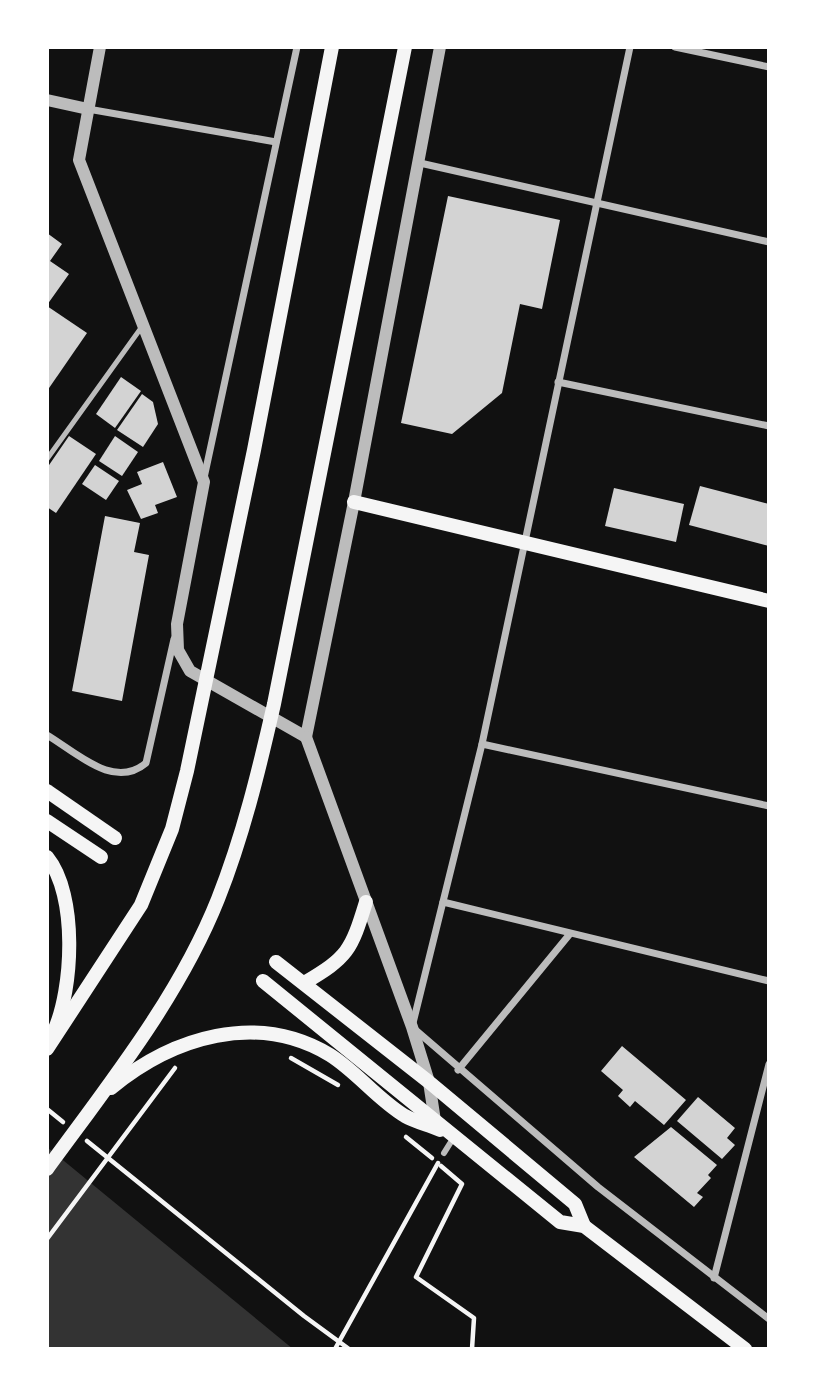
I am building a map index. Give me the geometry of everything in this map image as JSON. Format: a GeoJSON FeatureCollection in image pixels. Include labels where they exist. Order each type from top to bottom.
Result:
{"type":"FeatureCollection","features":[{"type":"Feature","properties":{"kind":"main road"},"geometry":{"type":"LineString","coordinates":[[47,1048],[141,905],[172,829],[187,771],[254,450],[332,47]]}},
{"type":"Feature","properties":{"kind":"main road"},"geometry":{"type":"LineString","coordinates":[[47,1170],[142,1037],[199,939],[234,855],[262,758],[405,47]]}},
{"type":"Feature","properties":{"kind":"main road"},"geometry":{"type":"LineString","coordinates":[[354,502],[769,601]]}},
{"type":"Feature","properties":{"kind":"main road"},"geometry":{"type":"LineString","coordinates":[[47,791],[115,838]]}},
{"type":"Feature","properties":{"kind":"main road"},"geometry":{"type":"LineString","coordinates":[[47,821],[101,857]]}},
{"type":"Feature","properties":{"kind":"main road"},"geometry":{"type":"LineString","coordinates":[[47,857],[63,893],[68,950],[65,999],[47,1048]]}},
{"type":"Feature","properties":{"kind":"main road"},"geometry":{"type":"LineString","coordinates":[[304,983],[339,962],[349,950],[366,902]]}},
{"type":"Feature","properties":{"kind":"main road"},"geometry":{"type":"LineString","coordinates":[[276,962],[429,1082],[575,1204],[584,1226]]}},
{"type":"Feature","properties":{"kind":"main road"},"geometry":{"type":"LineString","coordinates":[[263,981],[560,1222],[584,1226],[745,1349]]}},
{"type":"Feature","properties":{"kind":"main road"},"geometry":{"type":"LineString","coordinates":[[99,1097],[149,1063],[204,1040],[232,1032],[261,1031],[292,1037],[329,1055],[405,1116],[454,1136]]}},
{"type":"Feature","properties":{"kind":"street"},"geometry":{"type":"LineString","coordinates":[[100,47],[79,160],[204,482]]}},
{"type":"Feature","properties":{"kind":"street"},"geometry":{"type":"LineString","coordinates":[[47,735],[109,772],[124,775],[146,763],[297,47]]}},
{"type":"Feature","properties":{"kind":"street"},"geometry":{"type":"LineString","coordinates":[[435,1121],[429,1082],[412,1027],[306,737],[420,163],[440,47]]}},
{"type":"Feature","properties":{"kind":"street"},"geometry":{"type":"LineString","coordinates":[[412,1027],[482,744],[630,47]]}},
{"type":"Feature","properties":{"kind":"street"},"geometry":{"type":"LineString","coordinates":[[675,47],[769,67]]}},
{"type":"Feature","properties":{"kind":"street"},"geometry":{"type":"LineString","coordinates":[[47,100],[276,142]]}},
{"type":"Feature","properties":{"kind":"street"},"geometry":{"type":"LineString","coordinates":[[420,163],[769,242]]}},
{"type":"Feature","properties":{"kind":"street"},"geometry":{"type":"LineString","coordinates":[[558,382],[769,426]]}},
{"type":"Feature","properties":{"kind":"street"},"geometry":{"type":"LineString","coordinates":[[177,624],[178,650],[190,671],[306,737]]}},
{"type":"Feature","properties":{"kind":"street"},"geometry":{"type":"LineString","coordinates":[[482,744],[769,806]]}},
{"type":"Feature","properties":{"kind":"street"},"geometry":{"type":"LineString","coordinates":[[443,902],[769,982]]}},
{"type":"Feature","properties":{"kind":"street"},"geometry":{"type":"LineString","coordinates":[[458,1070],[569,935]]}},
{"type":"Feature","properties":{"kind":"street"},"geometry":{"type":"LineString","coordinates":[[412,1027],[458,1070],[598,1187],[769,1319]]}},
{"type":"Feature","properties":{"kind":"street"},"geometry":{"type":"LineString","coordinates":[[714,1278],[769,1064]]}},
{"type":"Feature","properties":{"kind":"street"},"geometry":{"type":"LineString","coordinates":[[444,1153],[454,1136]]}},
{"type":"Feature","properties":{"kind":"lane"},"geometry":{"type":"LineString","coordinates":[[47,459],[143,326]]}},
{"type":"Feature","properties":{"kind":"path"},"geometry":{"type":"LineString","coordinates":[[284,1054],[341,1087]]}},
{"type":"Feature","properties":{"kind":"path"},"geometry":{"type":"LineString","coordinates":[[47,1239],[181,1059]]}},
{"type":"Feature","properties":{"kind":"path"},"geometry":{"type":"LineString","coordinates":[[47,1109],[69,1126]]}},
{"type":"Feature","properties":{"kind":"path"},"geometry":{"type":"LineString","coordinates":[[79,1135],[349,1349]]}},
{"type":"Feature","properties":{"kind":"path"},"geometry":{"type":"LineString","coordinates":[[403,1135],[463,1184],[416,1277],[474,1318],[472,1349]]}},
{"type":"Feature","properties":{"kind":"path"},"geometry":{"type":"LineString","coordinates":[[335,1349],[444,1153]]}},
{"type":"Feature","properties":{"kind":"shaded area"},"geometry":{"type":"Polygon","coordinates":[[[47,1147],[293,1349],[47,1349],[47,1147]]]}},
{"type":"Feature","properties":{"kind":"building"},"geometry":{"type":"Polygon","coordinates":[[[448,196],[560,220],[542,309],[520,304],[502,393],[452,434],[401,423],[448,196]]]}},
{"type":"Feature","properties":{"kind":"building"},"geometry":{"type":"Polygon","coordinates":[[[47,233],[62,244],[50,261],[69,274],[47,305],[47,233]]]}},
{"type":"Feature","properties":{"kind":"building"},"geometry":{"type":"Polygon","coordinates":[[[47,306],[87,333],[47,391],[47,306]]]}},
{"type":"Feature","properties":{"kind":"building"},"geometry":{"type":"Polygon","coordinates":[[[121,377],[141,391],[115,428],[96,414],[121,377]]]}},
{"type":"Feature","properties":{"kind":"building"},"geometry":{"type":"Polygon","coordinates":[[[142,394],[153,402],[158,424],[143,447],[117,430],[142,394]]]}},
{"type":"Feature","properties":{"kind":"building"},"geometry":{"type":"Polygon","coordinates":[[[69,436],[96,454],[56,513],[47,507],[47,468],[69,436]]]}},
{"type":"Feature","properties":{"kind":"building"},"geometry":{"type":"Polygon","coordinates":[[[115,436],[138,452],[122,476],[99,461],[115,436]]]}},
{"type":"Feature","properties":{"kind":"building"},"geometry":{"type":"Polygon","coordinates":[[[163,462],[177,497],[155,505],[158,513],[141,519],[127,490],[142,484],[137,472],[163,462]]]}},
{"type":"Feature","properties":{"kind":"building"},"geometry":{"type":"Polygon","coordinates":[[[95,465],[119,481],[106,500],[82,484],[95,465]]]}},
{"type":"Feature","properties":{"kind":"building"},"geometry":{"type":"Polygon","coordinates":[[[700,486],[769,504],[769,546],[689,525],[700,486]]]}},
{"type":"Feature","properties":{"kind":"building"},"geometry":{"type":"Polygon","coordinates":[[[614,488],[684,504],[676,542],[605,526],[614,488]]]}},
{"type":"Feature","properties":{"kind":"building"},"geometry":{"type":"Polygon","coordinates":[[[105,516],[140,523],[134,552],[149,555],[122,701],[72,691],[105,516]]]}},
{"type":"Feature","properties":{"kind":"building"},"geometry":{"type":"Polygon","coordinates":[[[622,1046],[686,1100],[664,1125],[635,1101],[630,1107],[618,1096],[623,1090],[601,1071],[622,1046]]]}},
{"type":"Feature","properties":{"kind":"building"},"geometry":{"type":"Polygon","coordinates":[[[698,1097],[735,1128],[727,1138],[735,1145],[722,1159],[677,1121],[698,1097]]]}},
{"type":"Feature","properties":{"kind":"building"},"geometry":{"type":"Polygon","coordinates":[[[671,1127],[717,1165],[708,1175],[711,1178],[697,1193],[703,1197],[694,1207],[634,1157],[671,1127]]]}}]}
